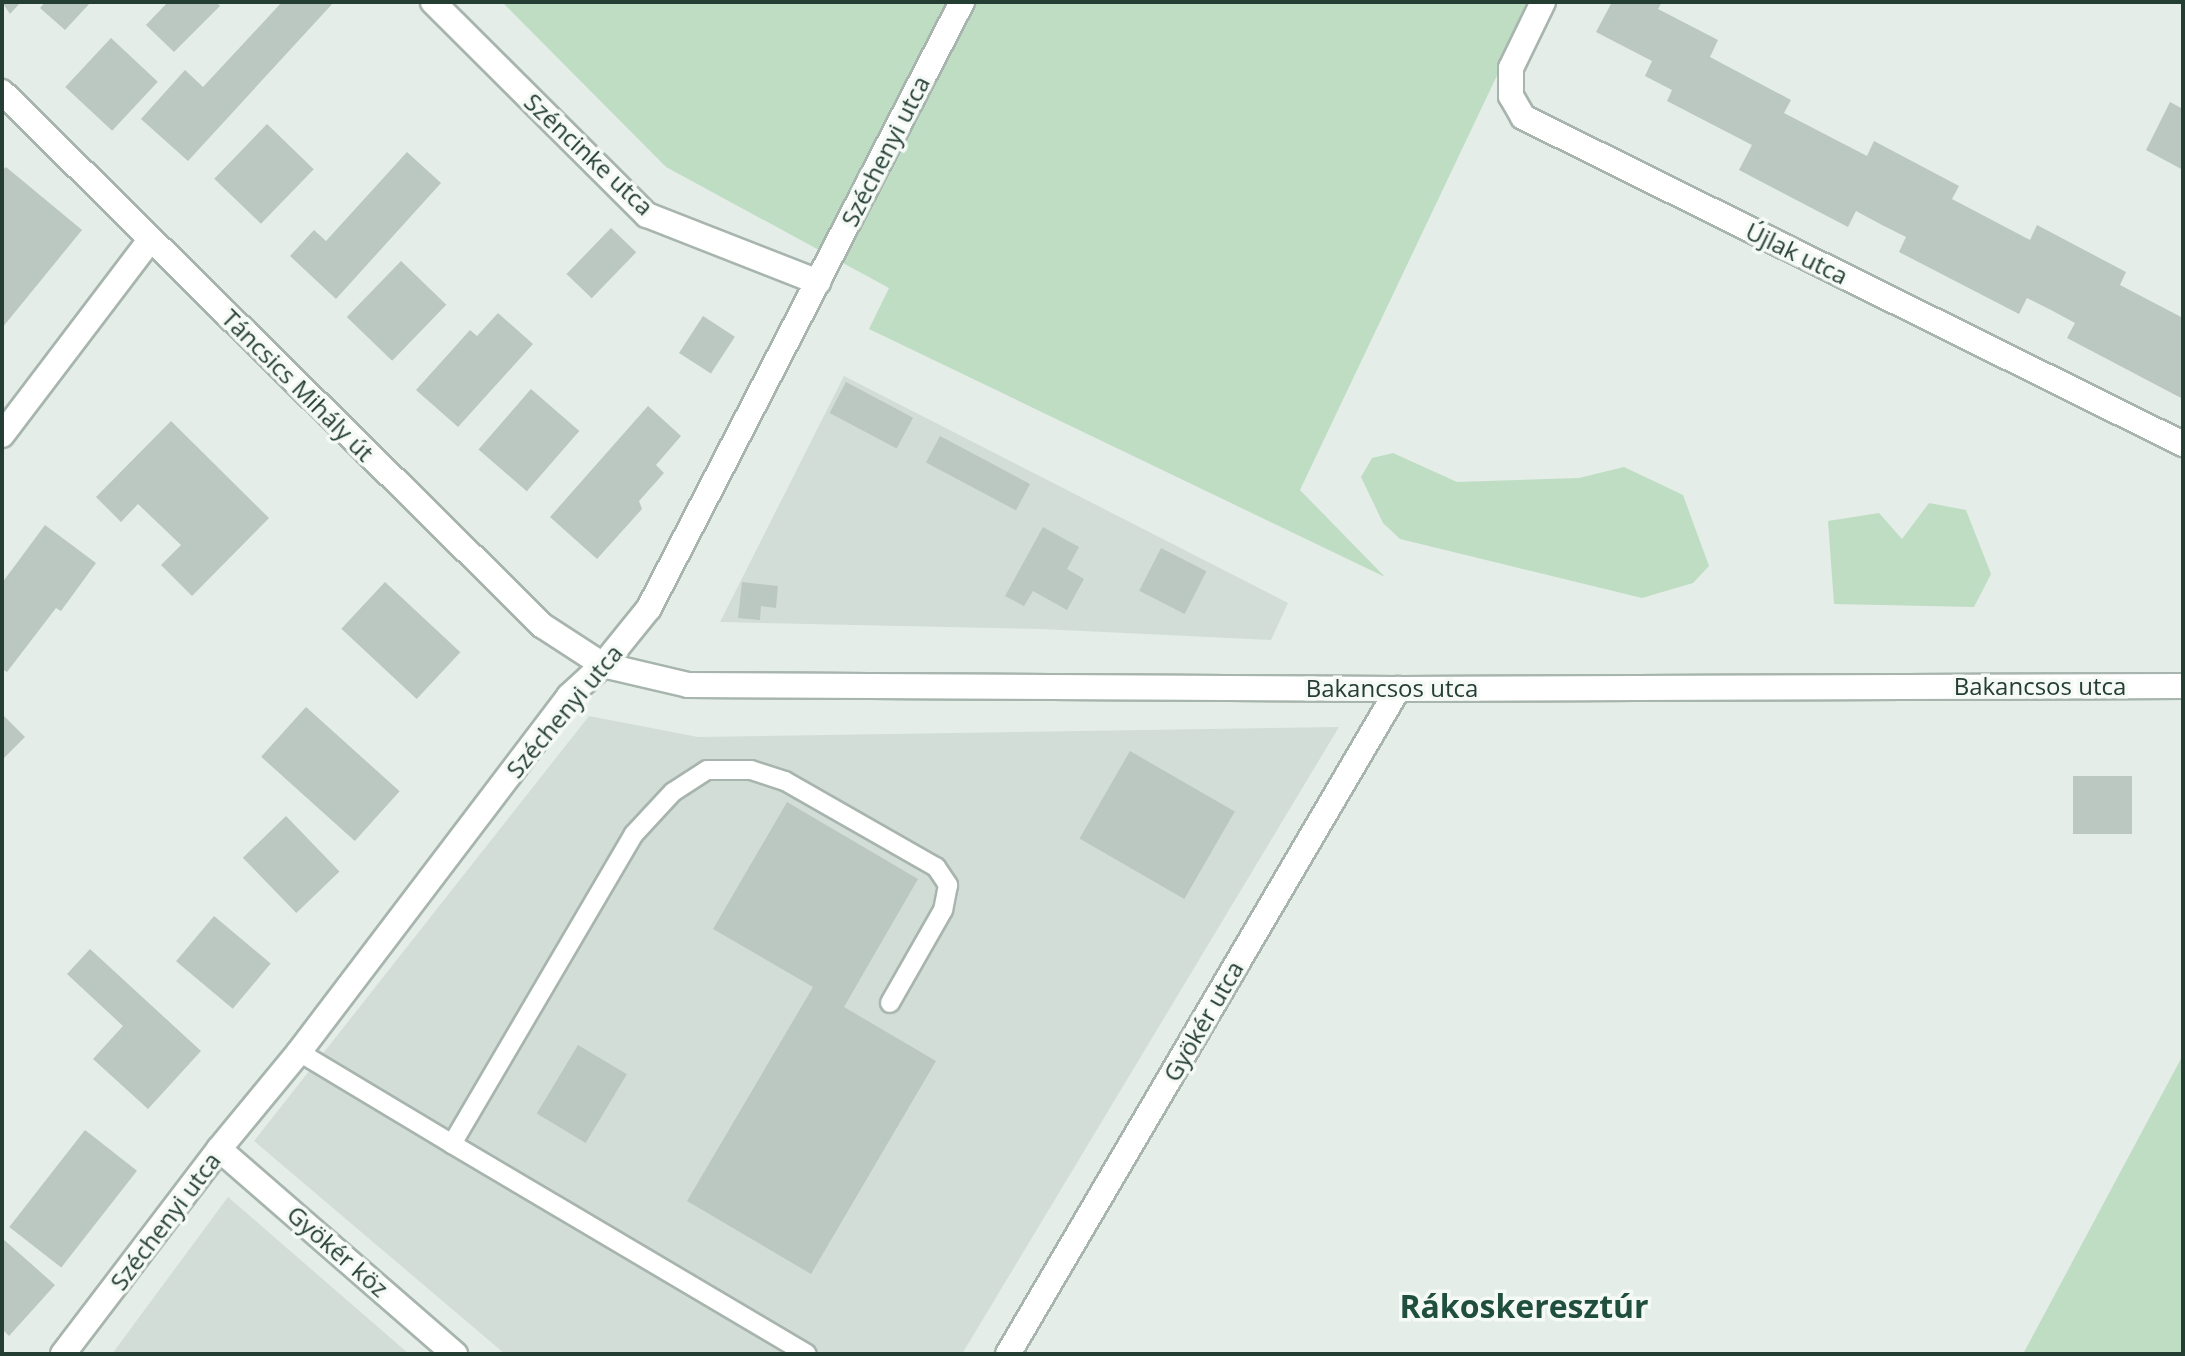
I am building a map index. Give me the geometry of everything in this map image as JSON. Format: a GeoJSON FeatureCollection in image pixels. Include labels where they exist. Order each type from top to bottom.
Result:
{"type":"FeatureCollection","features":[{"type":"Feature","properties":{"kind":"street","name":"Széncinke utca"},"geometry":{"type":"LineString","coordinates":[[433,2],[647,215],[818,282]]}},
{"type":"Feature","properties":{"kind":"street","name":"Széchenyi utca"},"geometry":{"type":"LineString","coordinates":[[63,1354],[219,1149],[299,1052],[569,696],[603,665],[649,608],[962,2]]}},
{"type":"Feature","properties":{"kind":"street","name":"Újlak utca"},"geometry":{"type":"LineString","coordinates":[[1543,2],[1511,68],[1511,96],[1523,117],[2183,444]]}},
{"type":"Feature","properties":{"kind":"street","name":"Táncsics Mihály út"},"geometry":{"type":"LineString","coordinates":[[2,92],[543,626],[603,665]]}},
{"type":"Feature","properties":{"kind":"street"},"geometry":{"type":"LineString","coordinates":[[2,435],[150,240]]}},
{"type":"Feature","properties":{"kind":"street","name":"Bakancsos utca"},"geometry":{"type":"LineString","coordinates":[[603,665],[688,685],[1398,689],[2183,686]]}},
{"type":"Feature","properties":{"kind":"street","name":"Gyökér utca"},"geometry":{"type":"LineString","coordinates":[[1008,1354],[1398,689]]}},
{"type":"Feature","properties":{"kind":"street","name":"Gyökér köz"},"geometry":{"type":"LineString","coordinates":[[219,1149],[455,1354]]}},
{"type":"Feature","properties":{"kind":"lane"},"geometry":{"type":"LineString","coordinates":[[452,1144],[634,834],[673,792],[707,770],[751,770],[785,781],[936,867],[948,885],[943,910],[890,1003]]}},
{"type":"Feature","properties":{"kind":"lane"},"geometry":{"type":"LineString","coordinates":[[299,1052],[807,1354]]}},
{"type":"Feature","properties":{"kind":"shaded area"},"geometry":{"type":"Polygon","coordinates":[[[844,376],[1288,603],[1271,640],[1041,629],[720,622],[844,376]]]}},
{"type":"Feature","properties":{"kind":"shaded area"},"geometry":{"type":"Polygon","coordinates":[[[589,716],[698,737],[1339,727],[962,1354],[505,1354],[254,1141],[589,716]]]}},
{"type":"Feature","properties":{"kind":"shaded area"},"geometry":{"type":"Polygon","coordinates":[[[228,1197],[409,1354],[112,1354],[228,1197]]]}},
{"type":"Feature","properties":{"kind":"green space"},"geometry":{"type":"Polygon","coordinates":[[[502,2],[1532,2],[1300,490],[1385,577],[869,329],[889,288],[666,167],[502,2]]]}},
{"type":"Feature","properties":{"kind":"green space"},"geometry":{"type":"Polygon","coordinates":[[[1393,453],[1457,482],[1579,478],[1624,467],[1683,495],[1709,566],[1693,583],[1642,598],[1400,539],[1383,523],[1361,477],[1372,458],[1393,453]]]}},
{"type":"Feature","properties":{"kind":"green space"},"geometry":{"type":"Polygon","coordinates":[[[1929,503],[1966,510],[1991,574],[1974,607],[1834,604],[1828,521],[1879,513],[1902,539],[1929,503]]]}},
{"type":"Feature","properties":{"kind":"green space"},"geometry":{"type":"Polygon","coordinates":[[[2183,1055],[2183,1354],[2023,1354],[2183,1055]]]}},
{"type":"Feature","properties":{"kind":"building"},"geometry":{"type":"Polygon","coordinates":[[[2,2],[21,2],[10,14],[2,2]]]}},
{"type":"Feature","properties":{"kind":"building"},"geometry":{"type":"Polygon","coordinates":[[[45,2],[91,2],[65,30],[40,8],[45,2]]]}},
{"type":"Feature","properties":{"kind":"building"},"geometry":{"type":"Polygon","coordinates":[[[168,2],[216,2],[220,6],[174,52],[146,25],[168,2]]]}},
{"type":"Feature","properties":{"kind":"building"},"geometry":{"type":"Polygon","coordinates":[[[282,2],[334,2],[188,161],[141,119],[185,70],[203,87],[282,2]]]}},
{"type":"Feature","properties":{"kind":"building"},"geometry":{"type":"Polygon","coordinates":[[[1612,2],[1662,2],[1658,9],[1718,40],[1710,57],[1791,100],[1784,113],[1867,156],[1874,141],[1959,186],[1952,199],[2030,240],[2037,225],[2126,272],[2120,285],[2183,318],[2183,399],[2067,338],[2075,323],[2051,310],[2027,298],[2019,314],[1899,252],[1906,237],[1856,211],[1848,227],[1739,170],[1752,145],[1667,101],[1672,90],[1645,76],[1652,61],[1596,32],[1612,2]]]}},
{"type":"Feature","properties":{"kind":"building"},"geometry":{"type":"Polygon","coordinates":[[[111,38],[158,82],[112,131],[65,87],[111,38]]]}},
{"type":"Feature","properties":{"kind":"building"},"geometry":{"type":"Polygon","coordinates":[[[2170,102],[2183,109],[2183,170],[2146,150],[2170,102]]]}},
{"type":"Feature","properties":{"kind":"building"},"geometry":{"type":"Polygon","coordinates":[[[267,124],[314,169],[261,224],[214,179],[267,124]]]}},
{"type":"Feature","properties":{"kind":"building"},"geometry":{"type":"Polygon","coordinates":[[[407,152],[441,183],[336,299],[290,256],[314,230],[326,241],[407,152]]]}},
{"type":"Feature","properties":{"kind":"building"},"geometry":{"type":"Polygon","coordinates":[[[6,167],[82,230],[2,328],[2,171],[6,167]]]}},
{"type":"Feature","properties":{"kind":"building"},"geometry":{"type":"Polygon","coordinates":[[[611,228],[636,252],[592,298],[567,274],[611,228]]]}},
{"type":"Feature","properties":{"kind":"building"},"geometry":{"type":"Polygon","coordinates":[[[401,261],[446,305],[392,361],[347,317],[401,261]]]}},
{"type":"Feature","properties":{"kind":"building"},"geometry":{"type":"Polygon","coordinates":[[[498,313],[533,344],[458,427],[416,390],[470,330],[477,336],[498,313]]]}},
{"type":"Feature","properties":{"kind":"building"},"geometry":{"type":"Polygon","coordinates":[[[703,316],[735,337],[711,374],[679,353],[703,316]]]}},
{"type":"Feature","properties":{"kind":"building"},"geometry":{"type":"Polygon","coordinates":[[[846,382],[913,418],[897,449],[830,413],[846,382]]]}},
{"type":"Feature","properties":{"kind":"building"},"geometry":{"type":"Polygon","coordinates":[[[531,389],[579,431],[527,491],[479,449],[531,389]]]}},
{"type":"Feature","properties":{"kind":"building"},"geometry":{"type":"Polygon","coordinates":[[[648,406],[681,436],[656,465],[664,473],[639,501],[642,509],[597,559],[550,517],[648,406]]]}},
{"type":"Feature","properties":{"kind":"building"},"geometry":{"type":"Polygon","coordinates":[[[171,421],[269,518],[192,596],[161,565],[181,545],[138,504],[121,522],[96,497],[171,421]]]}},
{"type":"Feature","properties":{"kind":"building"},"geometry":{"type":"Polygon","coordinates":[[[940,436],[1030,484],[1016,510],[926,462],[940,436]]]}},
{"type":"Feature","properties":{"kind":"building"},"geometry":{"type":"Polygon","coordinates":[[[45,525],[96,563],[61,611],[56,608],[7,672],[2,669],[2,583],[45,525]]]}},
{"type":"Feature","properties":{"kind":"building"},"geometry":{"type":"Polygon","coordinates":[[[1043,527],[1079,547],[1067,569],[1084,579],[1067,610],[1033,591],[1024,606],[1005,596],[1043,527]]]}},
{"type":"Feature","properties":{"kind":"building"},"geometry":{"type":"Polygon","coordinates":[[[1161,548],[1206,571],[1185,614],[1139,591],[1161,548]]]}},
{"type":"Feature","properties":{"kind":"building"},"geometry":{"type":"Polygon","coordinates":[[[385,582],[460,652],[417,699],[341,629],[385,582]]]}},
{"type":"Feature","properties":{"kind":"building"},"geometry":{"type":"Polygon","coordinates":[[[742,582],[778,586],[776,608],[761,606],[760,620],[738,618],[742,582]]]}},
{"type":"Feature","properties":{"kind":"building"},"geometry":{"type":"Polygon","coordinates":[[[306,707],[400,791],[355,841],[261,757],[306,707]]]}},
{"type":"Feature","properties":{"kind":"building"},"geometry":{"type":"Polygon","coordinates":[[[2,714],[25,737],[2,760],[2,714]]]}},
{"type":"Feature","properties":{"kind":"building"},"geometry":{"type":"Polygon","coordinates":[[[1130,751],[1235,811],[1184,899],[1080,838],[1130,751]]]}},
{"type":"Feature","properties":{"kind":"building"},"geometry":{"type":"Polygon","coordinates":[[[2073,776],[2132,776],[2132,834],[2073,834],[2073,776]]]}},
{"type":"Feature","properties":{"kind":"building"},"geometry":{"type":"Polygon","coordinates":[[[787,802],[918,879],[844,1007],[936,1061],[811,1274],[687,1201],[813,987],[713,929],[787,802]]]}},
{"type":"Feature","properties":{"kind":"building"},"geometry":{"type":"Polygon","coordinates":[[[286,816],[339,871],[296,913],[243,858],[286,816]]]}},
{"type":"Feature","properties":{"kind":"building"},"geometry":{"type":"Polygon","coordinates":[[[214,916],[271,964],[233,1009],[176,961],[214,916]]]}},
{"type":"Feature","properties":{"kind":"building"},"geometry":{"type":"Polygon","coordinates":[[[90,949],[201,1051],[148,1109],[93,1059],[123,1026],[67,974],[90,949]]]}},
{"type":"Feature","properties":{"kind":"building"},"geometry":{"type":"Polygon","coordinates":[[[578,1045],[627,1074],[586,1143],[537,1114],[578,1045]]]}},
{"type":"Feature","properties":{"kind":"building"},"geometry":{"type":"Polygon","coordinates":[[[85,1130],[137,1171],[61,1268],[9,1227],[85,1130]]]}},
{"type":"Feature","properties":{"kind":"building"},"geometry":{"type":"Polygon","coordinates":[[[2,1238],[55,1285],[9,1336],[2,1329],[2,1238]]]}},
{"type":"Feature","properties":{"kind":"district","name":"Rákoskeresztúr"},"geometry":{"type":"Point","coordinates":[1524,1306]}}]}
